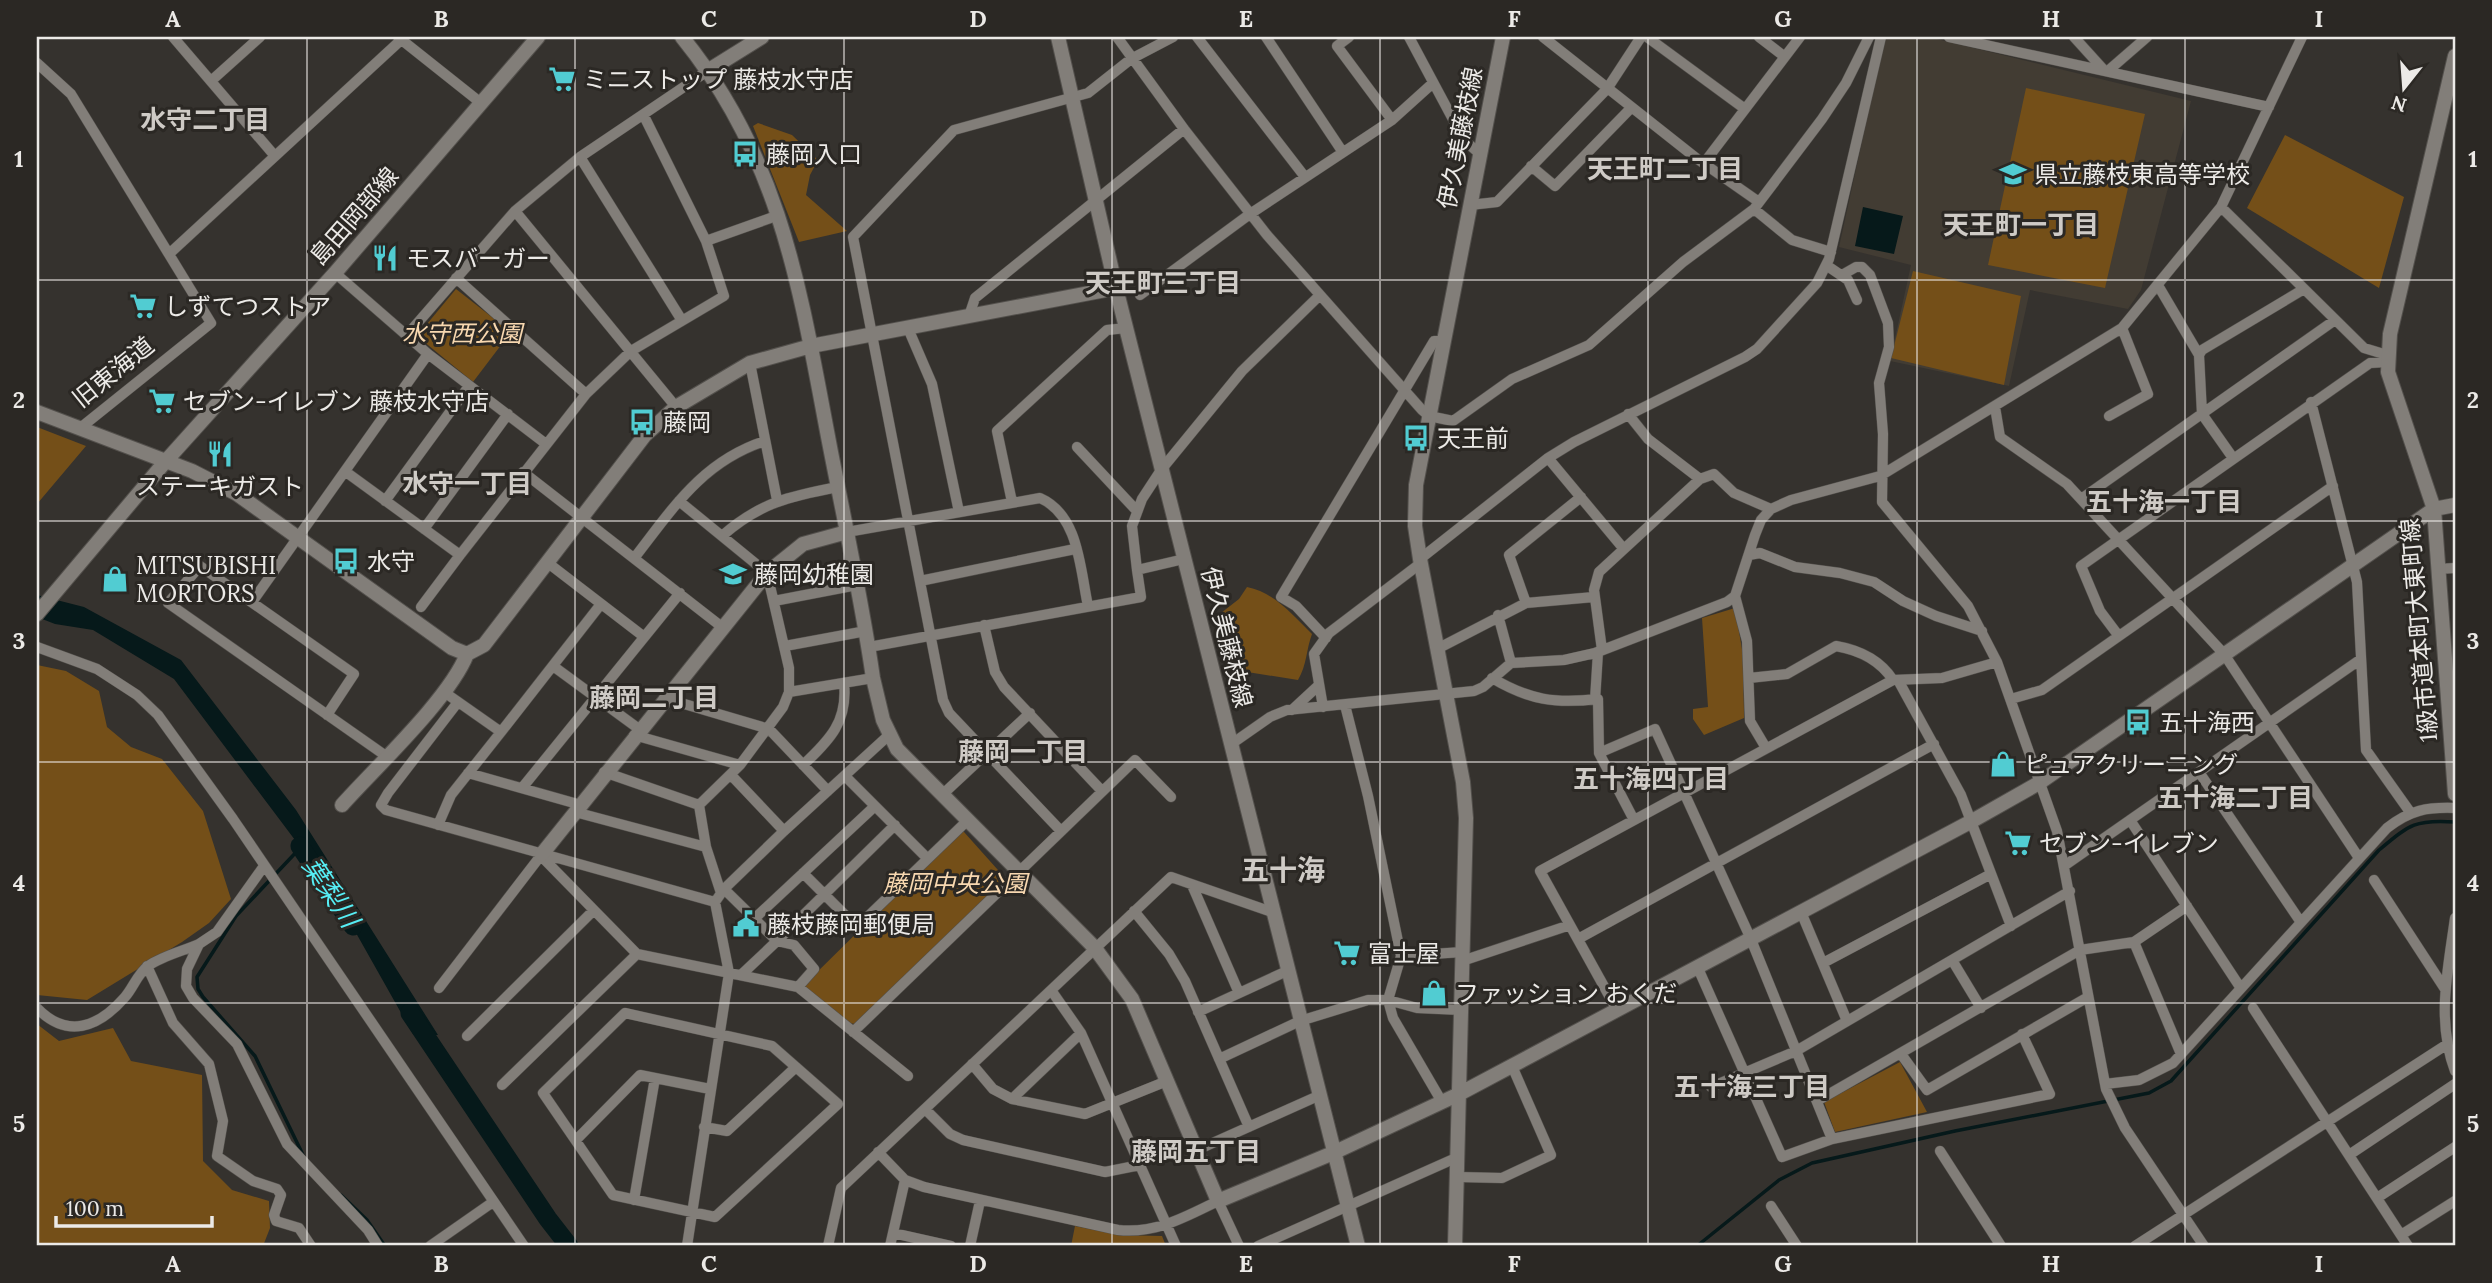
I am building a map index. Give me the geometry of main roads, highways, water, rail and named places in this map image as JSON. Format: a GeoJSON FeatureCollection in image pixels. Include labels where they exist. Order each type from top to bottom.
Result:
{"type":"FeatureCollection","features":[{"type":"Feature","properties":{"kind":"water"},"geometry":{"type":"Polygon","coordinates":[[[1863,207],[1903,216],[1894,254],[1855,246],[1863,207]]]}},
{"type":"Feature","properties":{"kind":"water"},"geometry":{"type":"Polygon","coordinates":[[[37,595],[84,607],[181,660],[296,810],[438,1035],[413,1034],[347,917],[307,856],[174,679],[93,630],[55,624],[37,617],[37,595]]]}},
{"type":"Feature","properties":{"kind":"waterway"},"geometry":{"type":"LineString","coordinates":[[1697,1246],[1779,1180],[1812,1163],[1955,1131],[2149,1093],[2171,1081],[2379,850],[2406,829],[2421,823],[2455,822]]}},
{"type":"Feature","properties":{"kind":"waterway","name":"葉梨川"},"geometry":{"type":"LineString","coordinates":[[300,846],[353,926]]}},
{"type":"Feature","properties":{"kind":"waterway"},"geometry":{"type":"LineString","coordinates":[[301,847],[236,916],[197,977],[198,989],[203,997],[255,1056],[304,1157]]}},
{"type":"Feature","properties":{"kind":"waterway","name":"葉梨川"},"geometry":{"type":"LineString","coordinates":[[410,1013],[548,1219],[569,1246]]}},
{"type":"Feature","properties":{"kind":"waterway"},"geometry":{"type":"LineString","coordinates":[[341,1195],[367,1220],[385,1246]]}},
{"type":"Feature","properties":{"kind":"place","name":"ミニストップ 藤枝水守店"},"geometry":{"type":"Point","coordinates":[562,79]}},
{"type":"Feature","properties":{"kind":"place","name":"藤岡入口"},"geometry":{"type":"Point","coordinates":[745,154]}},
{"type":"Feature","properties":{"kind":"place","name":"県立藤枝東高等学校"},"geometry":{"type":"Point","coordinates":[2013,174]}},
{"type":"Feature","properties":{"kind":"place","name":"モスバーガー"},"geometry":{"type":"Point","coordinates":[385,258]}},
{"type":"Feature","properties":{"kind":"place","name":"しずてつストア"},"geometry":{"type":"Point","coordinates":[143,306]}},
{"type":"Feature","properties":{"kind":"place","name":"セブン-イレブン 藤枝水守店"},"geometry":{"type":"Point","coordinates":[162,401]}},
{"type":"Feature","properties":{"kind":"place","name":"藤岡"},"geometry":{"type":"Point","coordinates":[642,422]}},
{"type":"Feature","properties":{"kind":"place","name":"天王前"},"geometry":{"type":"Point","coordinates":[1416,438]}},
{"type":"Feature","properties":{"kind":"place","name":"ステーキガスト"},"geometry":{"type":"Point","coordinates":[220,454]}},
{"type":"Feature","properties":{"kind":"place","name":"水守"},"geometry":{"type":"Point","coordinates":[346,561]}},
{"type":"Feature","properties":{"kind":"place","name":"藤岡幼稚園"},"geometry":{"type":"Point","coordinates":[733,574]}},
{"type":"Feature","properties":{"kind":"place","name":"MITSUBISHI MORTORS"},"geometry":{"type":"Point","coordinates":[115,579]}},
{"type":"Feature","properties":{"kind":"place","name":"五十海西"},"geometry":{"type":"Point","coordinates":[2138,722]}},
{"type":"Feature","properties":{"kind":"place","name":"ピュアクリーニング"},"geometry":{"type":"Point","coordinates":[2003,764]}},
{"type":"Feature","properties":{"kind":"place","name":"セブン-イレブン"},"geometry":{"type":"Point","coordinates":[2018,843]}},
{"type":"Feature","properties":{"kind":"place","name":"藤枝藤岡郵便局"},"geometry":{"type":"Point","coordinates":[746,924]}},
{"type":"Feature","properties":{"kind":"place","name":"富士屋"},"geometry":{"type":"Point","coordinates":[1347,953]}},
{"type":"Feature","properties":{"kind":"place","name":"ファッション おくだ"},"geometry":{"type":"Point","coordinates":[1434,993]}},
{"type":"Feature","properties":{"kind":"district","name":"水守二丁目"},"geometry":{"type":"Point","coordinates":[205,119]}},
{"type":"Feature","properties":{"kind":"district","name":"天王町二丁目"},"geometry":{"type":"Point","coordinates":[1665,168]}},
{"type":"Feature","properties":{"kind":"district","name":"天王町一丁目"},"geometry":{"type":"Point","coordinates":[2021,224]}},
{"type":"Feature","properties":{"kind":"district","name":"天王町三丁目"},"geometry":{"type":"Point","coordinates":[1163,282]}},
{"type":"Feature","properties":{"kind":"district","name":"水守一丁目"},"geometry":{"type":"Point","coordinates":[467,483]}},
{"type":"Feature","properties":{"kind":"district","name":"五十海一丁目"},"geometry":{"type":"Point","coordinates":[2164,501]}},
{"type":"Feature","properties":{"kind":"district","name":"藤岡二丁目"},"geometry":{"type":"Point","coordinates":[654,697]}},
{"type":"Feature","properties":{"kind":"district","name":"藤岡一丁目"},"geometry":{"type":"Point","coordinates":[1023,751]}},
{"type":"Feature","properties":{"kind":"district","name":"五十海四丁目"},"geometry":{"type":"Point","coordinates":[1651,778]}},
{"type":"Feature","properties":{"kind":"district","name":"五十海二丁目"},"geometry":{"type":"Point","coordinates":[2235,797]}},
{"type":"Feature","properties":{"kind":"district","name":"五十海"},"geometry":{"type":"Point","coordinates":[1283,870]}},
{"type":"Feature","properties":{"kind":"district","name":"五十海三丁目"},"geometry":{"type":"Point","coordinates":[1752,1086]}},
{"type":"Feature","properties":{"kind":"district","name":"藤岡五丁目"},"geometry":{"type":"Point","coordinates":[1196,1151]}},
{"type":"Feature","properties":{"kind":"park label","name":"水守西公園"},"geometry":{"type":"Point","coordinates":[462,333]}},
{"type":"Feature","properties":{"kind":"park label","name":"藤岡中央公園"},"geometry":{"type":"Point","coordinates":[955,883]}}]}
